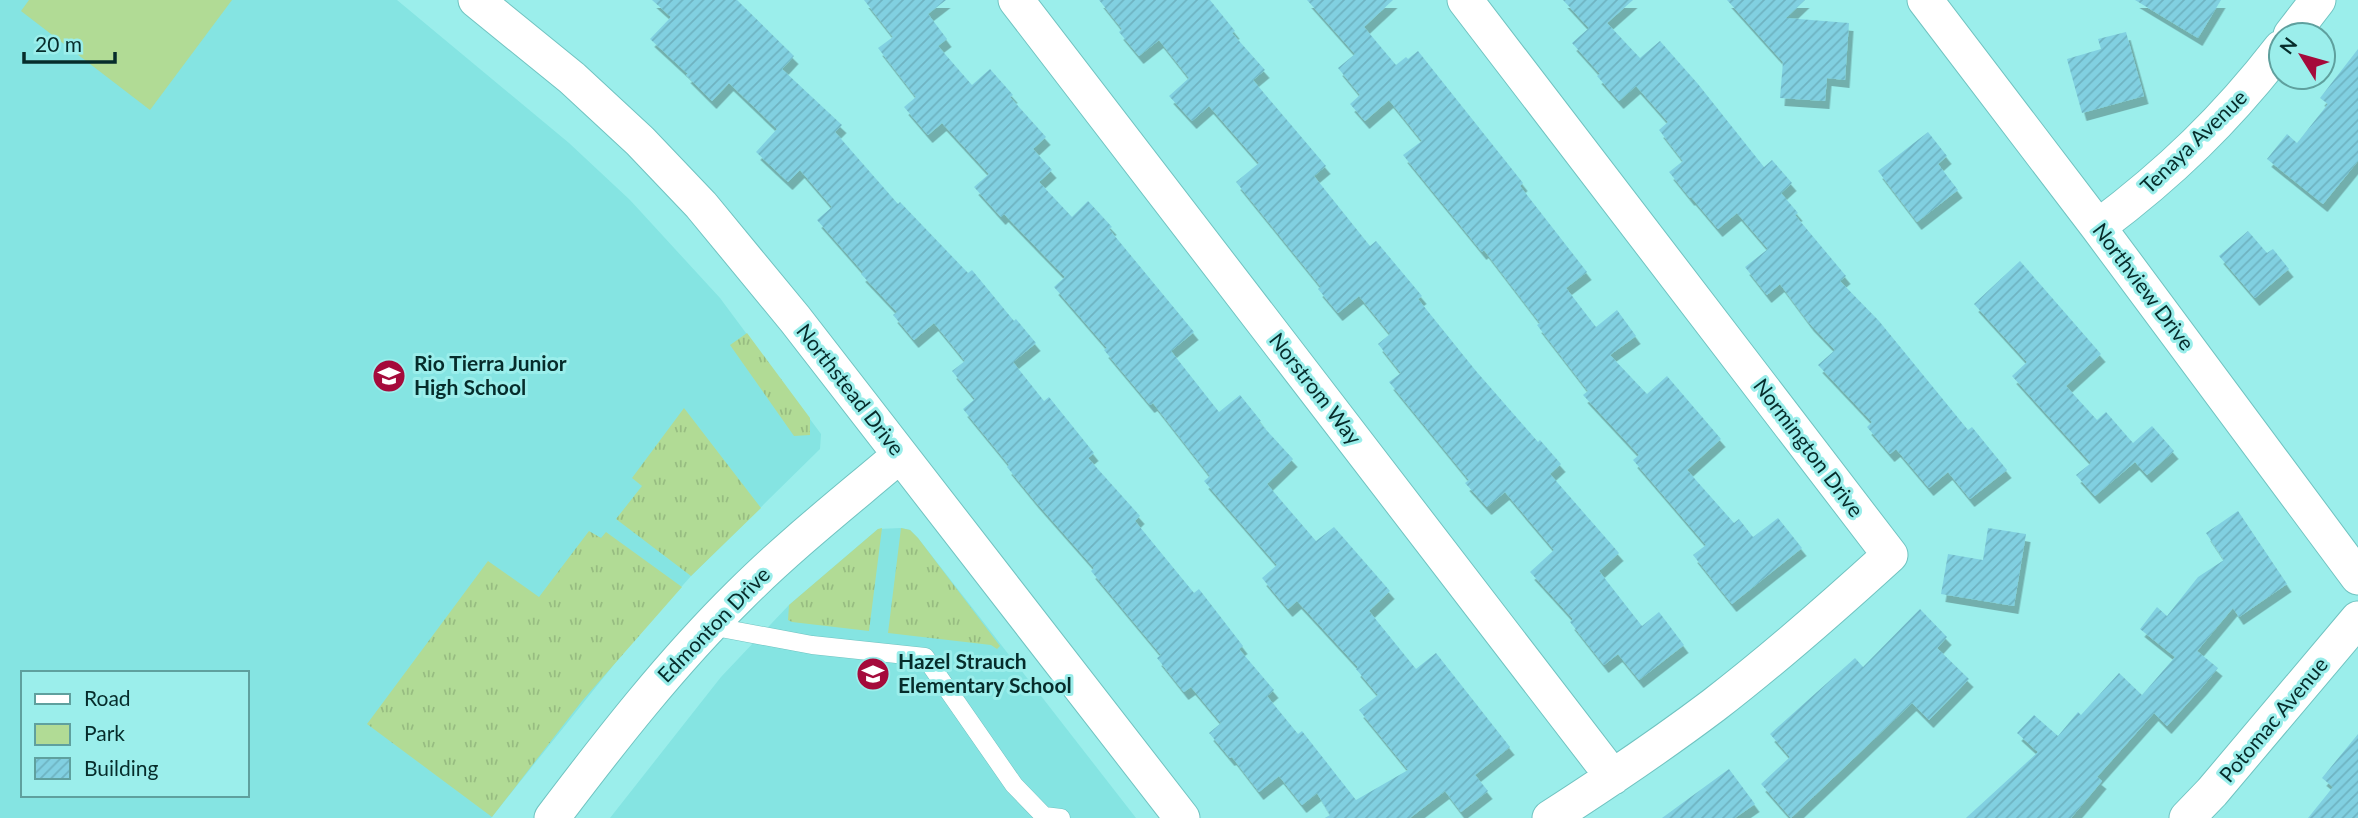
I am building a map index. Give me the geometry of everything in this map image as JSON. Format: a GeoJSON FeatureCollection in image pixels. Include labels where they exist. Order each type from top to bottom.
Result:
{"type":"FeatureCollection","features":[{"type":"Feature","properties":{"kind":"street","name":"Northstead Drive"},"geometry":{"type":"LineString","coordinates":[[476,0],[572,78],[640,141],[701,205],[751,263],[1182,818]]}},
{"type":"Feature","properties":{"kind":"street","name":"Norstrom Way"},"geometry":{"type":"LineString","coordinates":[[1016,0],[1613,777]]}},
{"type":"Feature","properties":{"kind":"street","name":"Normington Drive"},"geometry":{"type":"LineString","coordinates":[[1465,0],[1890,555],[1809,628],[1714,705],[1550,818]]}},
{"type":"Feature","properties":{"kind":"street","name":"Northview Drive"},"geometry":{"type":"LineString","coordinates":[[1925,0],[2098,227],[2358,577]]}},
{"type":"Feature","properties":{"kind":"street"},"geometry":{"type":"LineString","coordinates":[[2302,21],[2318,0]]}},
{"type":"Feature","properties":{"kind":"street","name":"Tenaya Avenue"},"geometry":{"type":"LineString","coordinates":[[2098,227],[2146,191],[2208,134],[2267,66]]}},
{"type":"Feature","properties":{"kind":"street","name":"Edmonton Drive"},"geometry":{"type":"LineString","coordinates":[[552,818],[645,698],[710,625],[772,564],[900,455]]}},
{"type":"Feature","properties":{"kind":"street","name":"Potomac Avenue"},"geometry":{"type":"LineString","coordinates":[[2187,818],[2213,792],[2358,619]]}},
{"type":"Feature","properties":{"kind":"lane"},"geometry":{"type":"LineString","coordinates":[[710,625],[812,645],[925,657],[1014,785],[1044,816],[1061,818]]}},
{"type":"Feature","properties":{"kind":"shaded area","name":"Rio Tierra Junior High School"},"geometry":{"type":"Polygon","coordinates":[[[0,0],[397,0],[569,143],[630,200],[720,298],[821,434],[820,449],[691,576],[628,647],[491,818],[0,818],[0,0]]]}},
{"type":"Feature","properties":{"kind":"shaded area","name":"Hazel Strauch Elementary School"},"geometry":{"type":"Polygon","coordinates":[[[878,529],[910,530],[918,538],[1136,818],[610,818],[721,677],[789,605],[878,529]]]}},
{"type":"Feature","properties":{"kind":"green space"},"geometry":{"type":"Polygon","coordinates":[[[29,0],[232,0],[150,110],[21,11],[29,0]]]}},
{"type":"Feature","properties":{"kind":"green space"},"geometry":{"type":"Polygon","coordinates":[[[747,333],[810,418],[810,435],[794,436],[730,345],[747,333]]]}},
{"type":"Feature","properties":{"kind":"green space"},"geometry":{"type":"Polygon","coordinates":[[[684,408],[761,508],[691,576],[616,519],[642,486],[632,478],[684,408]]]}},
{"type":"Feature","properties":{"kind":"green space"},"geometry":{"type":"Polygon","coordinates":[[[882,528],[869,631],[788,620],[789,605],[882,528]]]}},
{"type":"Feature","properties":{"kind":"green space"},"geometry":{"type":"Polygon","coordinates":[[[901,528],[910,530],[918,538],[1000,646],[997,649],[991,645],[888,633],[901,528]]]}},
{"type":"Feature","properties":{"kind":"green space"},"geometry":{"type":"Polygon","coordinates":[[[589,531],[601,538],[606,532],[682,587],[582,701],[492,817],[367,724],[488,561],[539,597],[589,531]]]}},
{"type":"Feature","properties":{"kind":"building"},"geometry":{"type":"Polygon","coordinates":[[[652,0],[737,0],[794,56],[782,69],[842,125],[835,132],[898,204],[900,202],[968,273],[972,270],[1036,343],[1013,362],[1044,401],[1049,397],[1094,453],[1088,458],[1140,516],[1135,521],[1194,593],[1199,589],[1243,646],[1239,649],[1274,690],[1267,696],[1298,734],[1302,731],[1356,800],[1408,770],[1359,710],[1378,695],[1356,669],[1358,667],[1297,601],[1288,609],[1262,578],[1277,565],[1204,481],[1210,476],[1153,403],[1150,405],[1104,350],[1107,348],[1054,287],[1065,277],[1004,214],[1001,217],[974,187],[989,174],[942,123],[928,135],[904,107],[916,97],[878,48],[893,37],[864,0],[946,0],[928,14],[947,39],[938,46],[972,85],[990,69],[1013,95],[1010,97],[1046,137],[1033,149],[1052,170],[1039,182],[1072,217],[1088,201],[1112,227],[1109,229],[1194,332],[1171,351],[1219,412],[1240,395],[1261,421],[1259,422],[1293,459],[1267,484],[1316,541],[1334,527],[1390,591],[1369,611],[1416,669],[1436,653],[1510,747],[1475,775],[1488,791],[1461,812],[1445,791],[1410,818],[1325,818],[1330,815],[1317,793],[1302,805],[1279,776],[1259,792],[1209,733],[1221,723],[1191,687],[1184,692],[1157,658],[1161,655],[1091,571],[1094,568],[1034,500],[963,409],[975,399],[952,371],[965,361],[934,323],[914,340],[893,315],[897,312],[861,274],[863,272],[817,220],[832,207],[800,170],[788,182],[756,152],[777,129],[729,83],[712,101],[686,75],[688,74],[650,39],[671,17],[652,0]]]}},
{"type":"Feature","properties":{"kind":"building"},"geometry":{"type":"Polygon","coordinates":[[[1099,0],[1210,0],[1235,31],[1232,33],[1265,70],[1253,80],[1326,166],[1314,176],[1370,246],[1376,241],[1422,296],[1418,299],[1476,371],[1538,442],[1540,440],[1561,464],[1550,474],[1619,553],[1599,571],[1642,626],[1659,612],[1684,645],[1639,680],[1618,654],[1604,665],[1570,622],[1573,619],[1530,572],[1554,550],[1505,492],[1487,507],[1465,483],[1469,480],[1389,382],[1401,373],[1378,344],[1390,334],[1359,296],[1338,313],[1318,289],[1321,287],[1236,182],[1259,163],[1209,106],[1192,121],[1169,96],[1189,78],[1159,40],[1139,56],[1119,32],[1122,29],[1099,0]]]}},
{"type":"Feature","properties":{"kind":"building"},"geometry":{"type":"Polygon","coordinates":[[[1307,0],[1393,0],[1364,27],[1396,65],[1418,51],[1523,183],[1520,186],[1587,272],[1566,288],[1596,327],[1617,310],[1636,336],[1610,355],[1647,394],[1667,376],[1721,439],[1687,470],[1734,523],[1739,519],[1753,537],[1778,518],[1802,548],[1732,604],[1693,555],[1706,545],[1633,460],[1639,455],[1583,395],[1588,391],[1484,250],[1482,252],[1403,155],[1422,141],[1389,100],[1365,121],[1350,104],[1360,95],[1338,68],[1355,54],[1307,0]]]}},
{"type":"Feature","properties":{"kind":"building"},"geometry":{"type":"Polygon","coordinates":[[[1563,0],[1633,0],[1607,23],[1640,58],[1660,41],[1764,167],[1772,160],[1792,183],[1781,193],[1798,213],[1795,215],[1846,276],[1840,281],[1879,321],[1968,430],[1972,427],[2007,470],[1970,499],[1948,472],[1929,488],[1896,449],[1890,454],[1867,427],[1872,422],[1818,365],[1835,350],[1809,323],[1780,284],[1767,295],[1745,267],[1768,249],[1737,213],[1718,229],[1690,198],[1669,172],[1683,161],[1659,130],[1668,122],[1636,86],[1619,101],[1597,76],[1600,74],[1572,43],[1589,28],[1563,0]]]}},
{"type":"Feature","properties":{"kind":"building"},"geometry":{"type":"Polygon","coordinates":[[[1727,0],[1805,0],[1786,18],[1849,23],[1845,80],[1827,78],[1825,101],[1780,98],[1783,62],[1727,0]]]}},
{"type":"Feature","properties":{"kind":"building"},"geometry":{"type":"Polygon","coordinates":[[[2135,0],[2221,0],[2198,38],[2135,0]]]}},
{"type":"Feature","properties":{"kind":"building"},"geometry":{"type":"Polygon","coordinates":[[[2126,32],[2144,96],[2082,113],[2067,59],[2101,49],[2098,39],[2126,32]]]}},
{"type":"Feature","properties":{"kind":"building"},"geometry":{"type":"Polygon","coordinates":[[[2358,49],[2358,161],[2323,204],[2267,159],[2287,134],[2297,143],[2328,104],[2320,98],[2325,91],[2337,91],[2337,76],[2358,49]]]}},
{"type":"Feature","properties":{"kind":"building"},"geometry":{"type":"Polygon","coordinates":[[[1928,132],[1947,156],[1938,164],[1958,190],[1917,222],[1878,171],[1928,132]]]}},
{"type":"Feature","properties":{"kind":"building"},"geometry":{"type":"Polygon","coordinates":[[[2248,231],[2267,253],[2273,249],[2289,269],[2255,298],[2219,256],[2248,231]]]}},
{"type":"Feature","properties":{"kind":"building"},"geometry":{"type":"Polygon","coordinates":[[[2020,261],[2101,354],[2066,386],[2097,420],[2106,412],[2133,443],[2152,426],[2174,451],[2147,475],[2135,462],[2095,496],[2076,475],[2091,463],[2012,376],[2027,362],[1974,304],[2020,261]]]}},
{"type":"Feature","properties":{"kind":"building"},"geometry":{"type":"Polygon","coordinates":[[[2238,511],[2287,584],[2239,617],[2233,608],[2197,651],[2218,668],[2203,686],[2167,726],[2154,713],[2097,777],[2102,781],[2071,818],[1966,818],[2038,752],[2017,733],[2034,715],[2058,736],[2078,712],[2081,715],[2119,673],[2142,695],[2175,657],[2140,629],[2157,607],[2167,616],[2198,577],[2224,560],[2206,533],[2238,511]]]}},
{"type":"Feature","properties":{"kind":"building"},"geometry":{"type":"Polygon","coordinates":[[[1988,528],[2026,534],[2014,606],[1941,594],[1948,554],[1983,560],[1988,528]]]}},
{"type":"Feature","properties":{"kind":"building"},"geometry":{"type":"Polygon","coordinates":[[[1920,609],[1947,637],[1937,648],[1969,679],[1929,720],[1912,703],[1791,818],[1761,784],[1790,757],[1770,734],[1855,658],[1863,667],[1920,609]]]}},
{"type":"Feature","properties":{"kind":"building"},"geometry":{"type":"Polygon","coordinates":[[[2358,734],[2358,818],[2308,818],[2333,787],[2322,778],[2358,734]]]}},
{"type":"Feature","properties":{"kind":"building"},"geometry":{"type":"Polygon","coordinates":[[[1729,769],[1755,804],[1735,818],[1662,818],[1729,769]]]}},
{"type":"Feature","properties":{"kind":"place","name":"Rio Tierra Junior High School"},"geometry":{"type":"Point","coordinates":[389,376]}},
{"type":"Feature","properties":{"kind":"place","name":"Hazel Strauch Elementary School"},"geometry":{"type":"Point","coordinates":[873,674]}}]}
